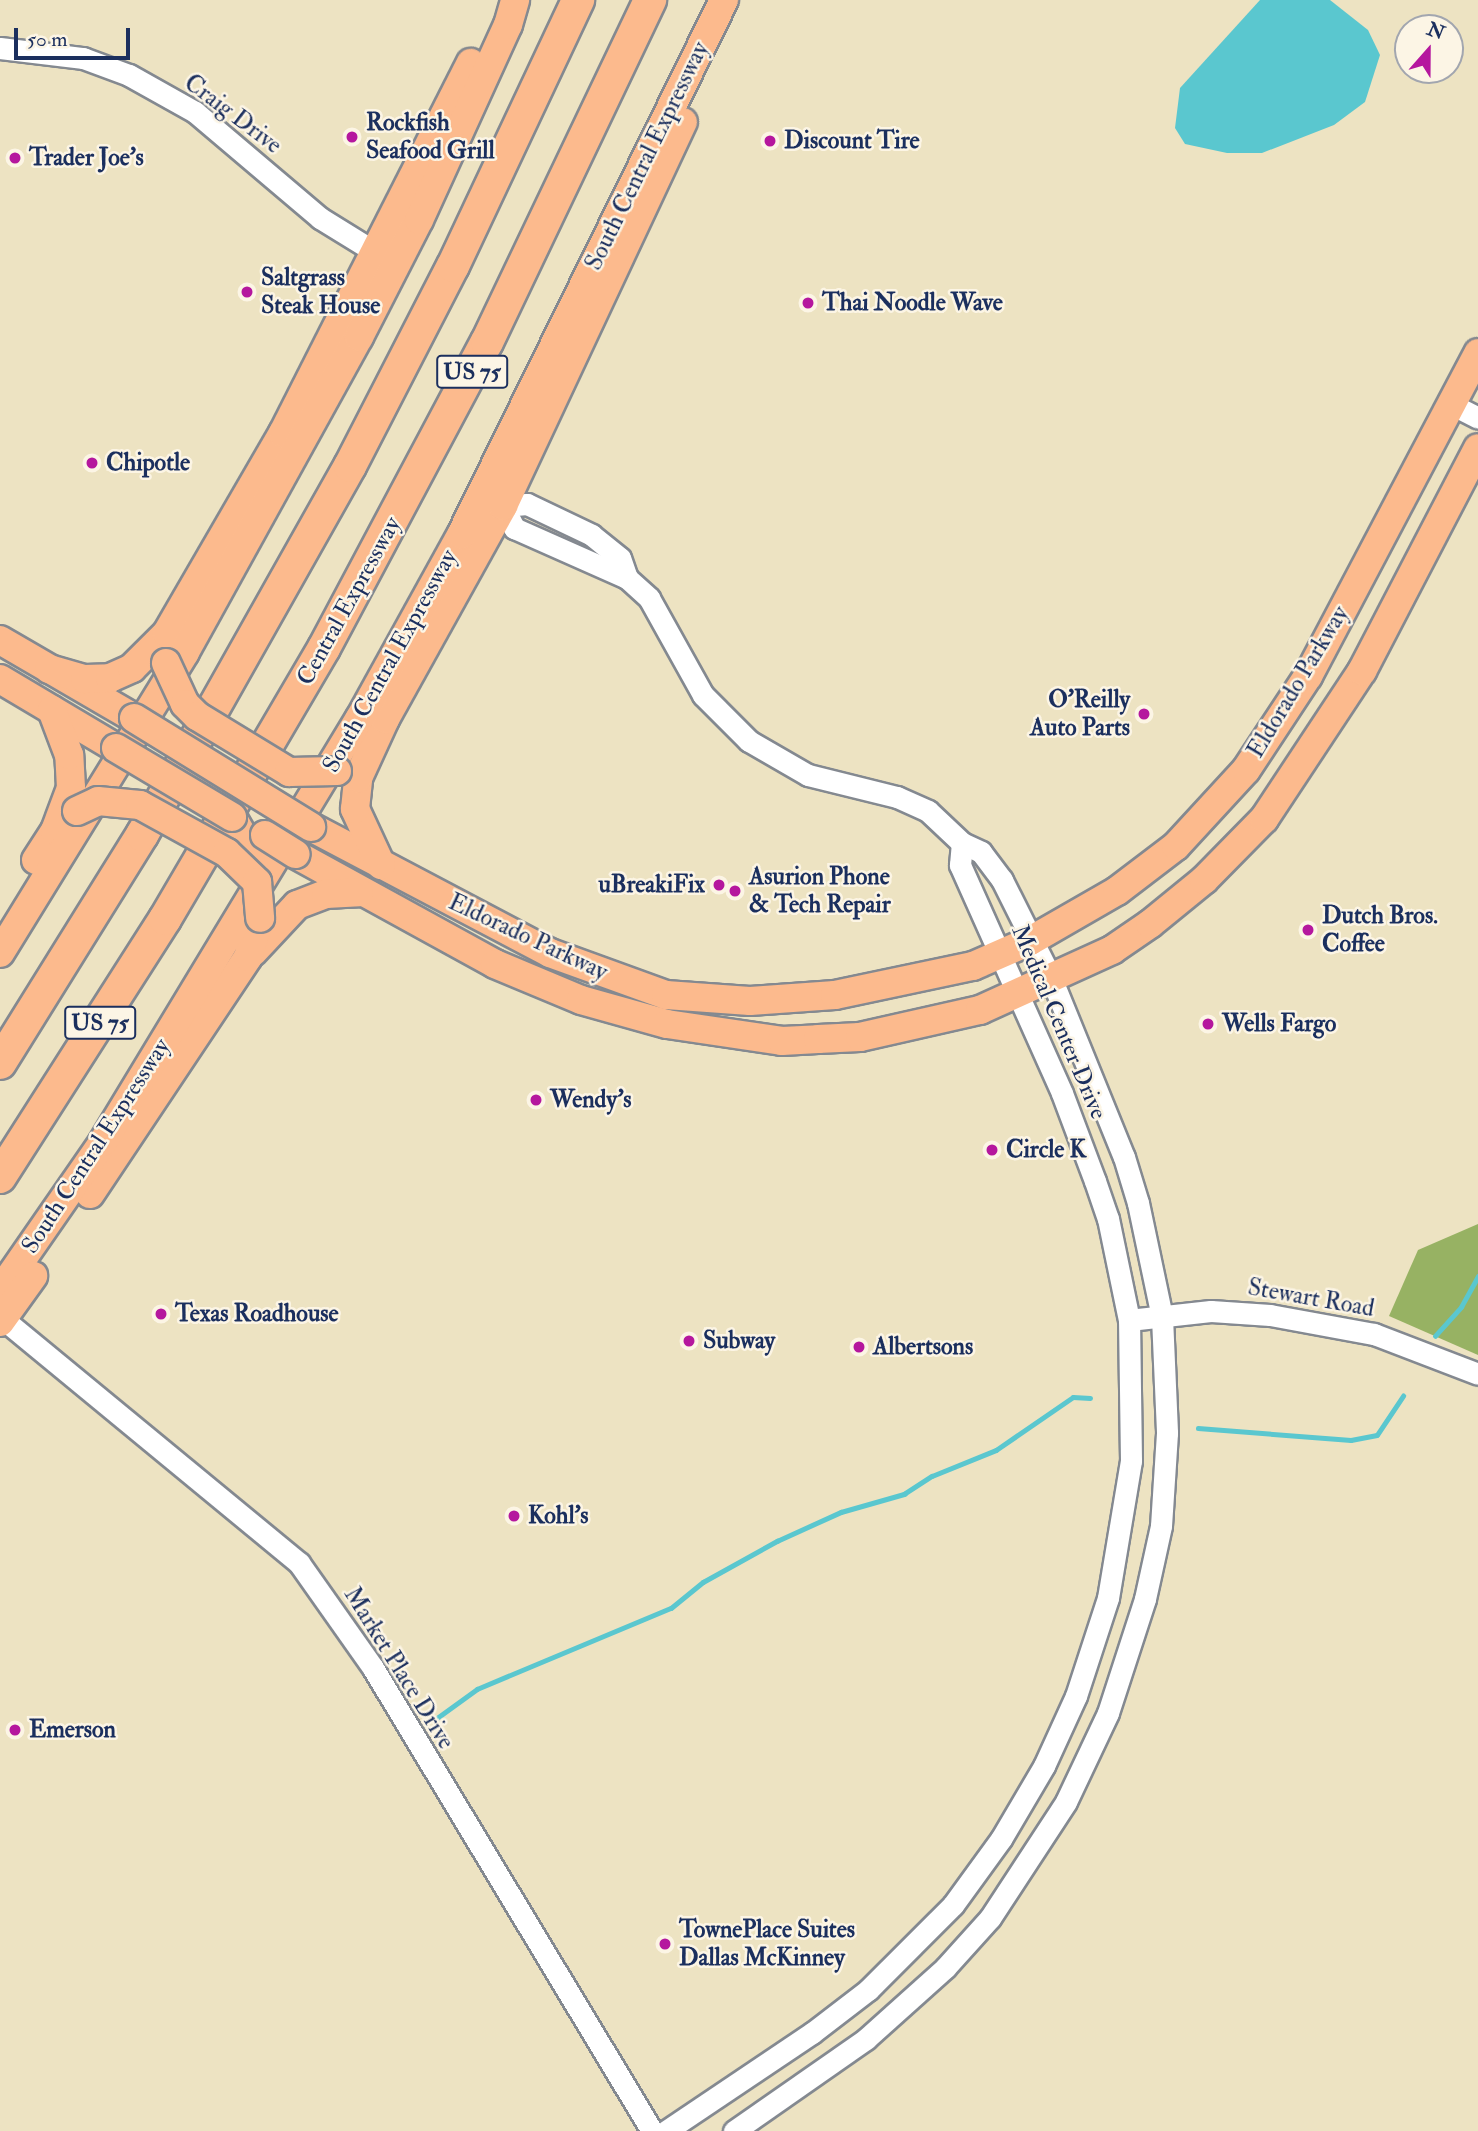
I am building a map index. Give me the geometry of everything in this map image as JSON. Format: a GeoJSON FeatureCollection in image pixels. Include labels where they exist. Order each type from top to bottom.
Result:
{"type":"FeatureCollection","features":[{"type":"Feature","properties":{"kind":"highway"},"geometry":{"type":"LineString","coordinates":[[492,187],[534,50],[555,0]]}},
{"type":"Feature","properties":{"kind":"highway","name":"US 75"},"geometry":{"type":"LineString","coordinates":[[0,1063],[142,835],[286,585],[492,187],[578,0]]}},
{"type":"Feature","properties":{"kind":"highway","name":"Central Expressway"},"geometry":{"type":"LineString","coordinates":[[0,1177],[165,919],[341,618],[513,291],[650,0]]}},
{"type":"Feature","properties":{"kind":"main road"},"geometry":{"type":"LineString","coordinates":[[49,669],[85,679],[110,678],[132,668],[167,633],[283,433],[507,0]]}},
{"type":"Feature","properties":{"kind":"main road"},"geometry":{"type":"LineString","coordinates":[[0,953],[185,652],[339,373],[419,220],[508,25],[515,0]]}},
{"type":"Feature","properties":{"kind":"main road","name":"South Central Expressway"},"geometry":{"type":"LineString","coordinates":[[0,1291],[103,1142],[242,918],[461,535],[724,0]]}},
{"type":"Feature","properties":{"kind":"main road","name":"South Central Expressway"},"geometry":{"type":"LineString","coordinates":[[385,719],[503,506],[662,171],[732,0]]}},
{"type":"Feature","properties":{"kind":"main road","name":"Eldorado Parkway"},"geometry":{"type":"LineString","coordinates":[[225,795],[311,827],[550,953],[666,995],[715,1000],[835,995],[908,983],[1001,954],[1030,941],[1117,891],[1176,846],[1246,770],[1308,676],[1464,394],[1478,353]]}},
{"type":"Feature","properties":{"kind":"main road","name":"Eldorado Parkway"},"geometry":{"type":"LineString","coordinates":[[225,795],[265,835],[359,892],[495,964],[620,1013],[734,1036],[818,1040],[922,1025],[980,1010],[1052,980],[1150,924],[1204,880],[1264,819],[1362,671],[1478,448]]}},
{"type":"Feature","properties":{"kind":"main road"},"geometry":{"type":"LineString","coordinates":[[167,633],[167,691],[176,718],[225,795],[248,845],[257,883],[260,918],[248,957]]}},
{"type":"Feature","properties":{"kind":"main road"},"geometry":{"type":"LineString","coordinates":[[0,640],[176,745],[225,795]]}},
{"type":"Feature","properties":{"kind":"main road"},"geometry":{"type":"LineString","coordinates":[[1321,650],[1362,671]]}},
{"type":"Feature","properties":{"kind":"main road"},"geometry":{"type":"LineString","coordinates":[[166,663],[186,704],[218,729],[289,772],[342,768]]}},
{"type":"Feature","properties":{"kind":"main road"},"geometry":{"type":"LineString","coordinates":[[1264,819],[1250,806],[1248,791],[1290,732],[1308,676]]}},
{"type":"Feature","properties":{"kind":"main road"},"geometry":{"type":"LineString","coordinates":[[0,679],[116,748],[225,795]]}},
{"type":"Feature","properties":{"kind":"main road"},"geometry":{"type":"LineString","coordinates":[[0,917],[55,831],[72,776],[52,710]]}},
{"type":"Feature","properties":{"kind":"main road"},"geometry":{"type":"LineString","coordinates":[[55,831],[88,806],[146,790],[225,795],[297,788],[342,768],[385,719]]}},
{"type":"Feature","properties":{"kind":"main road"},"geometry":{"type":"LineString","coordinates":[[381,865],[360,828],[354,797],[385,719]]}},
{"type":"Feature","properties":{"kind":"main road"},"geometry":{"type":"LineString","coordinates":[[88,806],[127,802],[151,809],[227,853],[257,883]]}},
{"type":"Feature","properties":{"kind":"main road"},"geometry":{"type":"LineString","coordinates":[[248,957],[297,905],[326,894],[359,892]]}},
{"type":"Feature","properties":{"kind":"main road","name":"South Central Expressway"},"geometry":{"type":"LineString","coordinates":[[2,1320],[168,1083],[248,957]]}},
{"type":"Feature","properties":{"kind":"main road"},"geometry":{"type":"LineString","coordinates":[[495,964],[527,965],[610,997],[620,996],[628,983]]}},
{"type":"Feature","properties":{"kind":"main road"},"geometry":{"type":"LineString","coordinates":[[620,1013],[647,1003],[747,1016],[779,1013],[835,995]]}},
{"type":"Feature","properties":{"kind":"street","name":"Craig Drive"},"geometry":{"type":"LineString","coordinates":[[0,48],[83,58],[148,85],[195,112],[320,218],[375,252]]}},
{"type":"Feature","properties":{"kind":"street"},"geometry":{"type":"LineString","coordinates":[[1464,394],[1478,418]]}},
{"type":"Feature","properties":{"kind":"street","name":"Medical Center Drive"},"geometry":{"type":"LineString","coordinates":[[503,506],[527,504],[592,535],[620,558],[627,578],[649,598],[703,695],[749,741],[808,775],[897,797],[928,811],[962,843],[981,852],[1002,880],[1030,941],[1052,980],[1117,1142],[1138,1203],[1162,1317],[1167,1433],[1161,1525],[1136,1628],[1091,1751],[1021,1875],[945,1968],[866,2039],[734,2131]]}},
{"type":"Feature","properties":{"kind":"street","name":"Medical Center Drive"},"geometry":{"type":"LineString","coordinates":[[666,2131],[813,2033],[905,1957],[953,1905],[1001,1839],[1058,1738],[1108,1598],[1126,1506],[1132,1424],[1129,1320],[1108,1219],[1084,1151],[1001,954],[960,865],[962,843]]}},
{"type":"Feature","properties":{"kind":"street"},"geometry":{"type":"LineString","coordinates":[[1084,1151],[1117,1142]]}},
{"type":"Feature","properties":{"kind":"street","name":"Stewart Road"},"geometry":{"type":"LineString","coordinates":[[1129,1320],[1241,1311],[1374,1334],[1478,1374]]}},
{"type":"Feature","properties":{"kind":"street","name":"Market Place Drive"},"geometry":{"type":"LineString","coordinates":[[2,1320],[299,1563],[373,1668],[652,2131]]}},
{"type":"Feature","properties":{"kind":"street"},"geometry":{"type":"LineString","coordinates":[[1058,1738],[1091,1751]]}},
{"type":"Feature","properties":{"kind":"green space"},"geometry":{"type":"Polygon","coordinates":[[[1478,1224],[1478,1355],[1389,1316],[1418,1250],[1478,1224]]]}},
{"type":"Feature","properties":{"kind":"water"},"geometry":{"type":"Polygon","coordinates":[[[1260,0],[1330,0],[1368,30],[1380,55],[1365,102],[1334,125],[1262,153],[1227,153],[1185,144],[1175,128],[1180,88],[1260,0]]]}},
{"type":"Feature","properties":{"kind":"waterway"},"geometry":{"type":"LineString","coordinates":[[1435,1336],[1461,1307],[1478,1276]]}},
{"type":"Feature","properties":{"kind":"waterway"},"geometry":{"type":"LineString","coordinates":[[1198,1428],[1351,1440],[1377,1435],[1403,1396]]}},
{"type":"Feature","properties":{"kind":"waterway"},"geometry":{"type":"LineString","coordinates":[[437,1718],[477,1689],[671,1608],[703,1582],[777,1541],[841,1512],[904,1494],[932,1476],[996,1450],[1073,1397],[1090,1398]]}},
{"type":"Feature","properties":{"kind":"place","name":"Rockfish Seafood Grill"},"geometry":{"type":"Point","coordinates":[352,137]}},
{"type":"Feature","properties":{"kind":"place","name":"Discount Tire"},"geometry":{"type":"Point","coordinates":[770,141]}},
{"type":"Feature","properties":{"kind":"place","name":"Trader Joe's"},"geometry":{"type":"Point","coordinates":[15,158]}},
{"type":"Feature","properties":{"kind":"place","name":"Saltgrass Steak House"},"geometry":{"type":"Point","coordinates":[247,292]}},
{"type":"Feature","properties":{"kind":"place","name":"Thai Noodle Wave"},"geometry":{"type":"Point","coordinates":[808,303]}},
{"type":"Feature","properties":{"kind":"place","name":"Chipotle"},"geometry":{"type":"Point","coordinates":[92,463]}},
{"type":"Feature","properties":{"kind":"place","name":"O'Reilly Auto Parts"},"geometry":{"type":"Point","coordinates":[1144,714]}},
{"type":"Feature","properties":{"kind":"place","name":"uBreakiFix"},"geometry":{"type":"Point","coordinates":[719,885]}},
{"type":"Feature","properties":{"kind":"place","name":"Asurion Phone & Tech Repair"},"geometry":{"type":"Point","coordinates":[735,891]}},
{"type":"Feature","properties":{"kind":"place","name":"Dutch Bros. Coffee"},"geometry":{"type":"Point","coordinates":[1308,930]}},
{"type":"Feature","properties":{"kind":"place","name":"Wells Fargo"},"geometry":{"type":"Point","coordinates":[1208,1024]}},
{"type":"Feature","properties":{"kind":"place","name":"Wendy's"},"geometry":{"type":"Point","coordinates":[536,1100]}},
{"type":"Feature","properties":{"kind":"place","name":"Circle K"},"geometry":{"type":"Point","coordinates":[992,1150]}},
{"type":"Feature","properties":{"kind":"place","name":"Texas Roadhouse"},"geometry":{"type":"Point","coordinates":[161,1314]}},
{"type":"Feature","properties":{"kind":"place","name":"Subway"},"geometry":{"type":"Point","coordinates":[689,1341]}},
{"type":"Feature","properties":{"kind":"place","name":"Albertsons"},"geometry":{"type":"Point","coordinates":[859,1347]}},
{"type":"Feature","properties":{"kind":"place","name":"Kohl's"},"geometry":{"type":"Point","coordinates":[514,1516]}},
{"type":"Feature","properties":{"kind":"place","name":"Emerson"},"geometry":{"type":"Point","coordinates":[15,1730]}},
{"type":"Feature","properties":{"kind":"place","name":"TownePlace Suites Dallas McKinney"},"geometry":{"type":"Point","coordinates":[665,1944]}}]}
